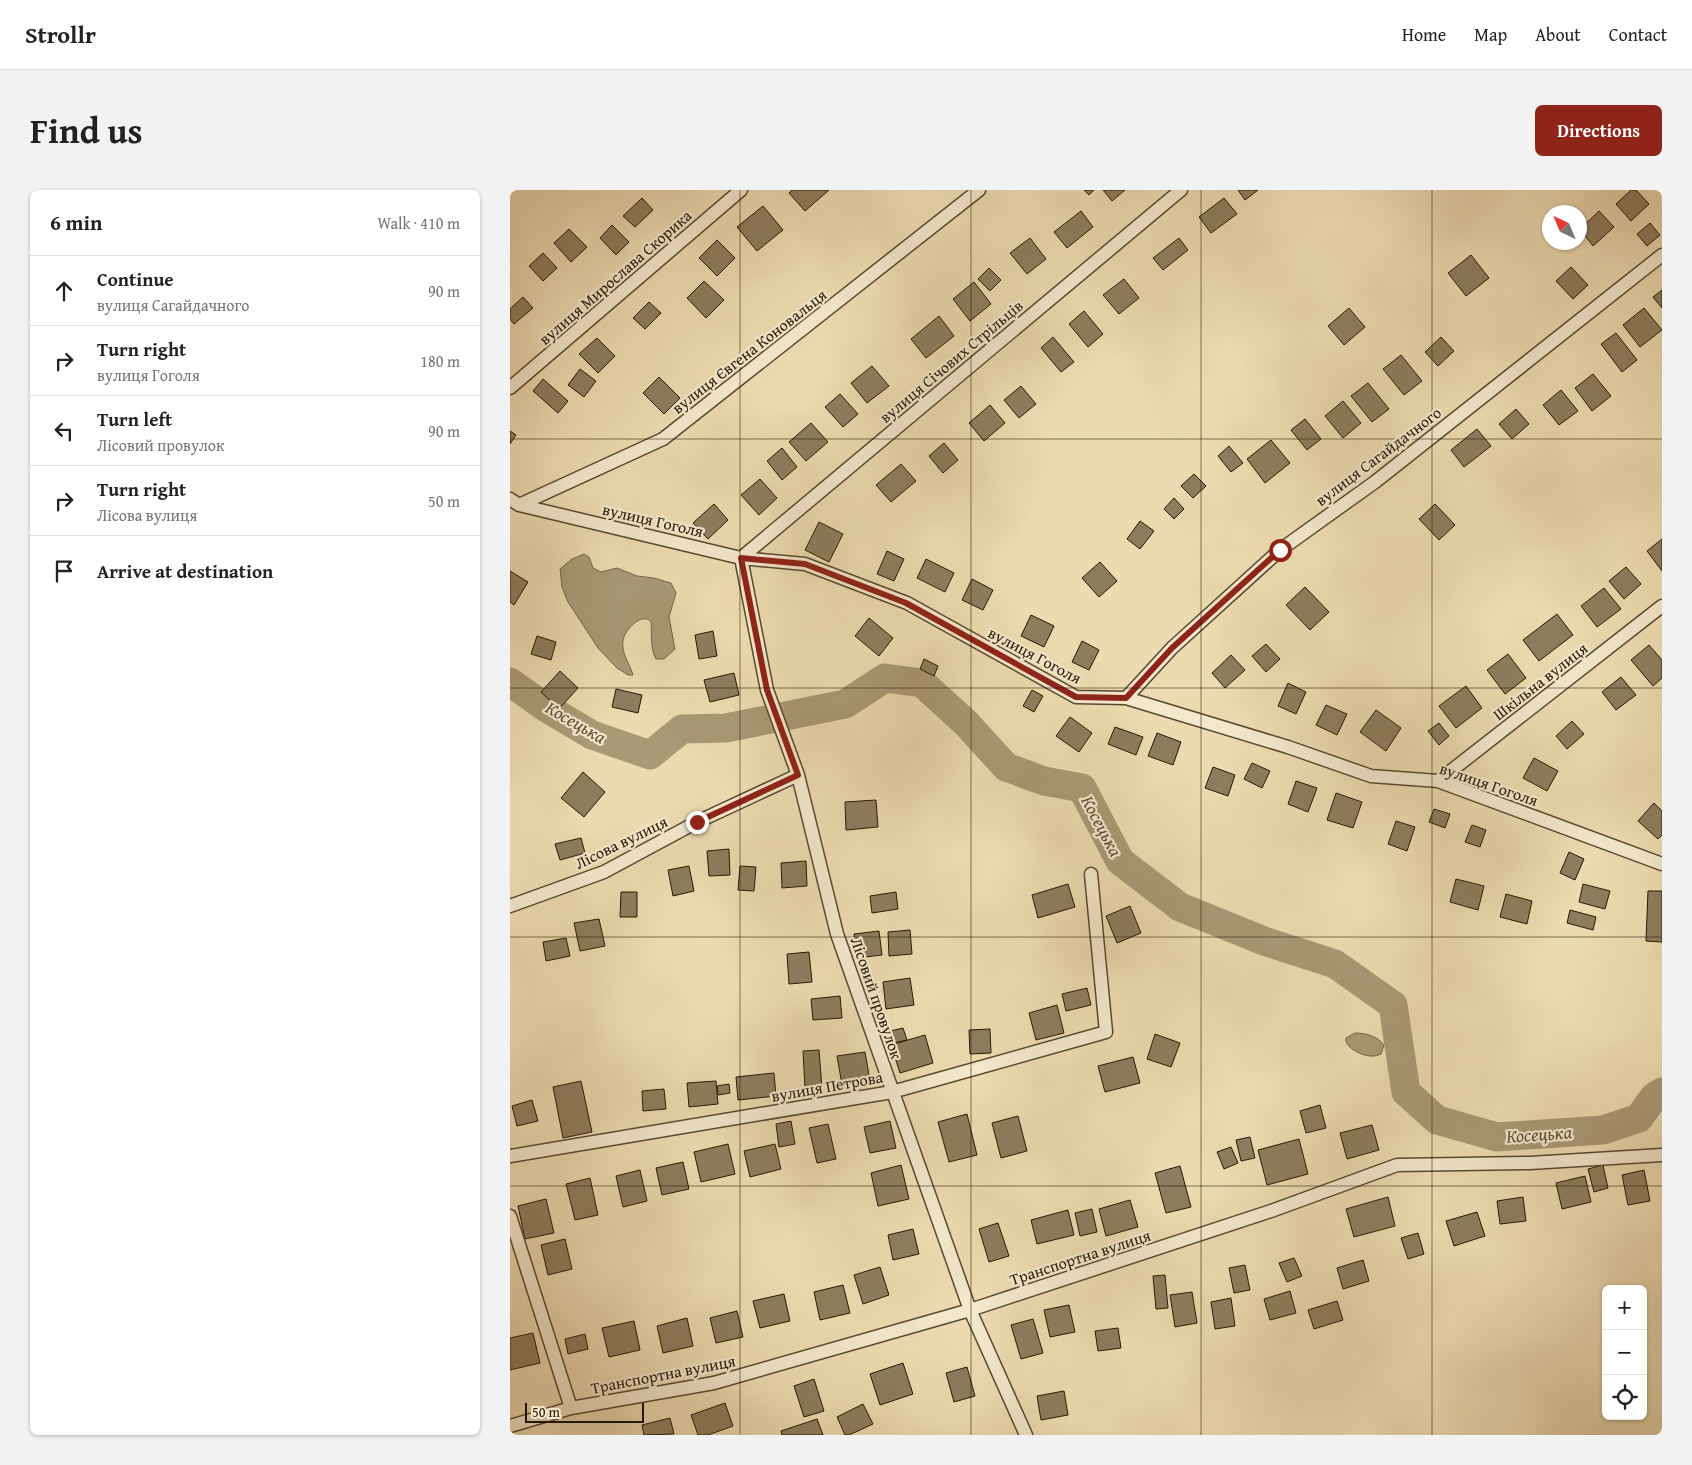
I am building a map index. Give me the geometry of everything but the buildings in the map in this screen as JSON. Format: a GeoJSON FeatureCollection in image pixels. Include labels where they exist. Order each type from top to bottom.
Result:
{"type":"FeatureCollection","features":[{"type":"Feature","properties":{"kind":"street","name":"вулиця Мирослава Скорика"},"geometry":{"type":"LineString","coordinates":[[510,388],[742,190]]}},
{"type":"Feature","properties":{"kind":"street","name":"вулиця Євгена Коновальця"},"geometry":{"type":"LineString","coordinates":[[514,502],[663,439],[979,190]]}},
{"type":"Feature","properties":{"kind":"street","name":"вулиця Січових Стрільців"},"geometry":{"type":"LineString","coordinates":[[741,558],[1182,190]]}},
{"type":"Feature","properties":{"kind":"street","name":"вулиця Сагайдачного"},"geometry":{"type":"LineString","coordinates":[[1126,698],[1172,648],[1280,550],[1374,482],[1662,255]]}},
{"type":"Feature","properties":{"kind":"street","name":"вулиця Гоголя"},"geometry":{"type":"LineString","coordinates":[[514,502],[741,558],[805,564],[906,603],[1076,697],[1126,698],[1288,747],[1371,776],[1438,781],[1662,864]]}},
{"type":"Feature","properties":{"kind":"street","name":"Лісовий провулок"},"geometry":{"type":"LineString","coordinates":[[741,558],[767,690],[798,775],[837,934],[970,1310],[1026,1435]]}},
{"type":"Feature","properties":{"kind":"street","name":"Шкільна вулиця"},"geometry":{"type":"LineString","coordinates":[[1438,781],[1662,606]]}},
{"type":"Feature","properties":{"kind":"street","name":"Лісова вулиця"},"geometry":{"type":"LineString","coordinates":[[510,906],[604,872],[697,822],[798,775]]}},
{"type":"Feature","properties":{"kind":"street","name":"вулиця Петрова"},"geometry":{"type":"LineString","coordinates":[[510,1156],[892,1092],[1106,1032],[1091,874]]}},
{"type":"Feature","properties":{"kind":"street","name":"Транспортна вулиця"},"geometry":{"type":"LineString","coordinates":[[510,1426],[572,1408],[714,1383],[970,1310],[1271,1212],[1398,1165],[1530,1163],[1662,1155]]}},
{"type":"Feature","properties":{"kind":"street"},"geometry":{"type":"LineString","coordinates":[[510,1216],[572,1408]]}},
{"type":"Feature","properties":{"kind":"shaded area"},"geometry":{"type":"Polygon","coordinates":[[[584,554],[589,557],[593,568],[601,572],[617,568],[637,576],[671,583],[676,593],[669,617],[675,649],[664,659],[656,659],[654,655],[651,622],[647,619],[634,623],[627,631],[623,640],[624,654],[633,675],[628,675],[617,668],[598,648],[568,602],[562,587],[560,569],[572,559],[584,554]]]}},
{"type":"Feature","properties":{"kind":"shaded area"},"geometry":{"type":"Polygon","coordinates":[[[1355,1033],[1367,1034],[1378,1039],[1384,1045],[1381,1054],[1369,1056],[1351,1048],[1346,1042],[1346,1038],[1355,1033]]]}},
{"type":"Feature","properties":{"kind":"waterway","name":"Косецька"},"geometry":{"type":"LineString","coordinates":[[510,682],[545,707],[592,735],[650,755],[682,729],[726,728],[845,704],[885,678],[922,683],[966,723],[1006,767],[1044,781],[1082,788],[1120,861],[1180,907],[1264,941],[1335,964],[1393,1005],[1406,1092],[1437,1120],[1497,1137],[1603,1130],[1639,1118],[1654,1097],[1662,1092]]}},
{"type":"Feature","properties":{"kind":"route"},"geometry":{"type":"LineString","coordinates":[[697,822],[798,775],[767,690],[741,558],[805,564],[906,603],[1076,697],[1126,698],[1172,648],[1280,550]]}}]}
